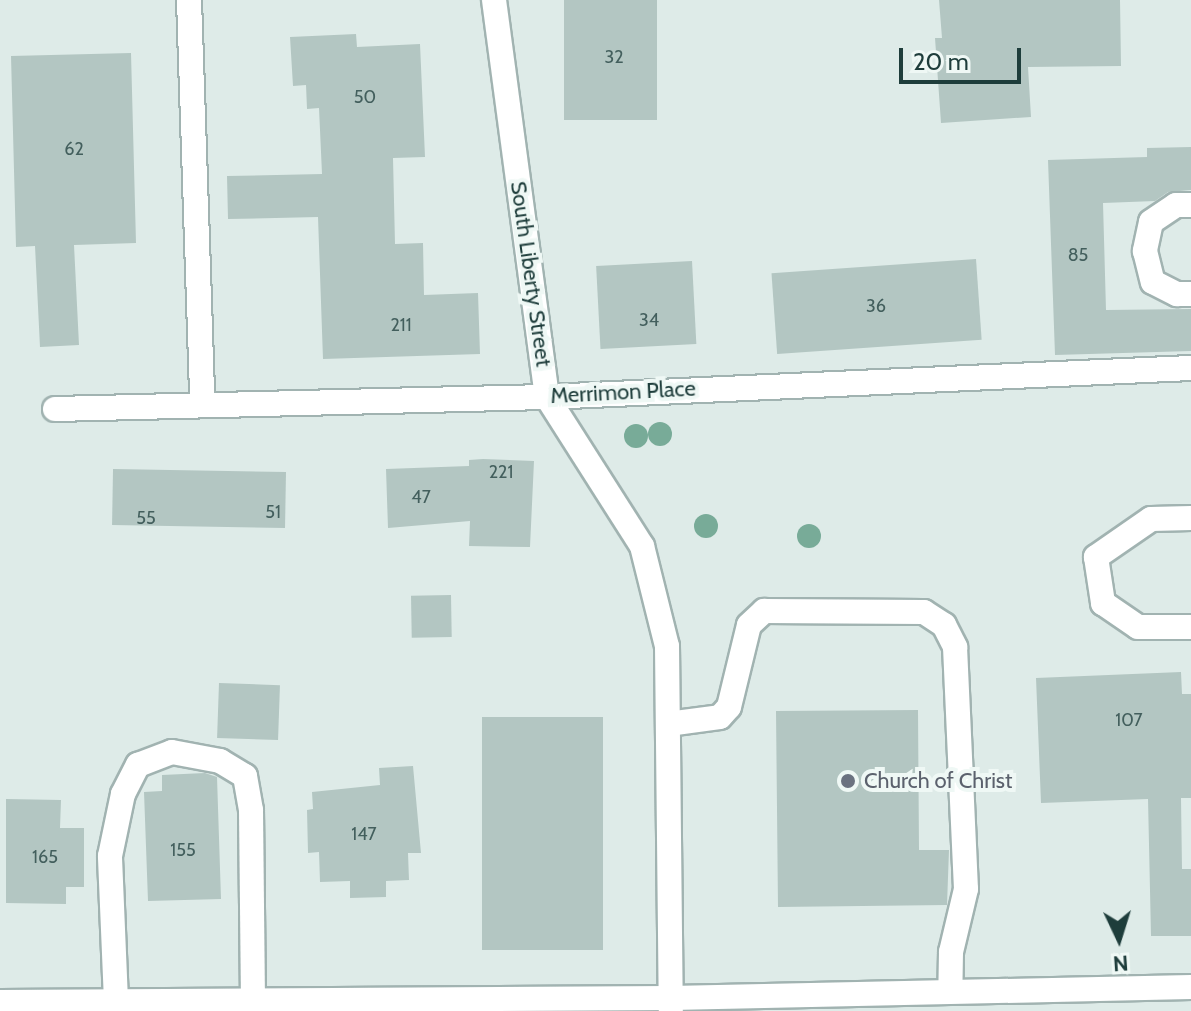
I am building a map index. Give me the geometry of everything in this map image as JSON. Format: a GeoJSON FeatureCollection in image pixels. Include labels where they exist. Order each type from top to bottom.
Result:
{"type":"FeatureCollection","features":[{"type":"Feature","properties":{"kind":"street"},"geometry":{"type":"LineString","coordinates":[[189,0],[202,402]]}},
{"type":"Feature","properties":{"kind":"street","name":"South Liberty Street"},"geometry":{"type":"LineString","coordinates":[[494,0],[547,397],[642,546],[667,646],[671,1004]]}},
{"type":"Feature","properties":{"kind":"street"},"geometry":{"type":"LineString","coordinates":[[1191,205],[1176,205],[1151,222],[1145,251],[1153,282],[1177,294],[1191,294]]}},
{"type":"Feature","properties":{"kind":"street","name":"Merrimon Place"},"geometry":{"type":"LineString","coordinates":[[55,409],[202,402],[547,397],[1191,368]]}},
{"type":"Feature","properties":{"kind":"street"},"geometry":{"type":"LineString","coordinates":[[1191,518],[1151,519],[1096,557],[1103,603],[1138,627],[1191,627]]}},
{"type":"Feature","properties":{"kind":"street"},"geometry":{"type":"LineString","coordinates":[[668,724],[720,717],[729,707],[749,625],[764,611],[924,612],[944,625],[955,647],[966,889],[951,952],[950,991]]}},
{"type":"Feature","properties":{"kind":"street"},"geometry":{"type":"LineString","coordinates":[[116,1001],[110,856],[123,794],[138,765],[172,752],[220,761],[245,776],[251,810],[253,1002]]}},
{"type":"Feature","properties":{"kind":"street"},"geometry":{"type":"LineString","coordinates":[[0,1002],[671,1004],[950,991],[1191,987]]}},
{"type":"Feature","properties":{"kind":"building"},"geometry":{"type":"Polygon","coordinates":[[[564,0],[657,0],[657,120],[564,120],[564,0]]]}},
{"type":"Feature","properties":{"kind":"building"},"geometry":{"type":"Polygon","coordinates":[[[939,0],[1120,0],[1121,66],[1028,67],[1031,117],[941,123],[935,38],[942,38],[939,0]]]}},
{"type":"Feature","properties":{"kind":"building"},"geometry":{"type":"Polygon","coordinates":[[[356,34],[357,47],[420,44],[425,157],[393,158],[395,244],[423,243],[424,295],[478,293],[480,354],[323,359],[318,217],[228,219],[227,176],[322,174],[319,108],[307,109],[306,85],[293,86],[290,37],[356,34]]]}},
{"type":"Feature","properties":{"kind":"building"},"geometry":{"type":"Polygon","coordinates":[[[131,53],[136,243],[74,245],[79,345],[40,347],[35,246],[16,247],[11,56],[131,53]]]}},
{"type":"Feature","properties":{"kind":"building"},"geometry":{"type":"Polygon","coordinates":[[[1191,147],[1191,190],[1168,192],[1155,201],[1103,203],[1106,310],[1191,309],[1191,351],[1055,355],[1048,160],[1147,157],[1147,148],[1191,147]]]}},
{"type":"Feature","properties":{"kind":"building"},"geometry":{"type":"Polygon","coordinates":[[[976,259],[982,340],[777,354],[771,273],[976,259]]]}},
{"type":"Feature","properties":{"kind":"building"},"geometry":{"type":"Polygon","coordinates":[[[692,261],[696,344],[600,349],[596,266],[692,261]]]}},
{"type":"Feature","properties":{"kind":"building"},"geometry":{"type":"Polygon","coordinates":[[[469,460],[534,461],[530,547],[469,546],[470,521],[388,528],[386,469],[469,466],[469,460]]]}},
{"type":"Feature","properties":{"kind":"building"},"geometry":{"type":"Polygon","coordinates":[[[113,469],[286,472],[285,528],[112,525],[113,469]]]}},
{"type":"Feature","properties":{"kind":"building"},"geometry":{"type":"Polygon","coordinates":[[[451,595],[452,637],[412,638],[411,596],[451,595]]]}},
{"type":"Feature","properties":{"kind":"building"},"geometry":{"type":"Polygon","coordinates":[[[1181,672],[1182,694],[1191,694],[1191,798],[1181,798],[1182,869],[1191,869],[1191,936],[1151,936],[1148,799],[1041,803],[1036,678],[1181,672]]]}},
{"type":"Feature","properties":{"kind":"building"},"geometry":{"type":"Polygon","coordinates":[[[219,683],[280,685],[278,740],[217,738],[219,683]]]}},
{"type":"Feature","properties":{"kind":"building","name":"Church of Christ"},"geometry":{"type":"Polygon","coordinates":[[[918,710],[919,850],[949,850],[947,905],[778,907],[776,711],[918,710]]]}},
{"type":"Feature","properties":{"kind":"building"},"geometry":{"type":"Polygon","coordinates":[[[482,717],[603,717],[603,950],[482,950],[482,717]]]}},
{"type":"Feature","properties":{"kind":"building"},"geometry":{"type":"Polygon","coordinates":[[[413,766],[421,853],[408,853],[409,880],[386,881],[386,897],[350,898],[350,881],[320,882],[319,852],[308,853],[307,810],[313,809],[312,792],[380,785],[379,768],[413,766]]]}},
{"type":"Feature","properties":{"kind":"building"},"geometry":{"type":"Polygon","coordinates":[[[205,773],[217,777],[221,899],[148,901],[144,792],[162,791],[162,775],[205,773]]]}},
{"type":"Feature","properties":{"kind":"building"},"geometry":{"type":"Polygon","coordinates":[[[6,799],[61,800],[60,828],[84,828],[84,887],[66,887],[66,904],[6,903],[6,799]]]}},
{"type":"Feature","properties":{"kind":"place","name":"Church of Christ"},"geometry":{"type":"Point","coordinates":[848,781]}}]}
